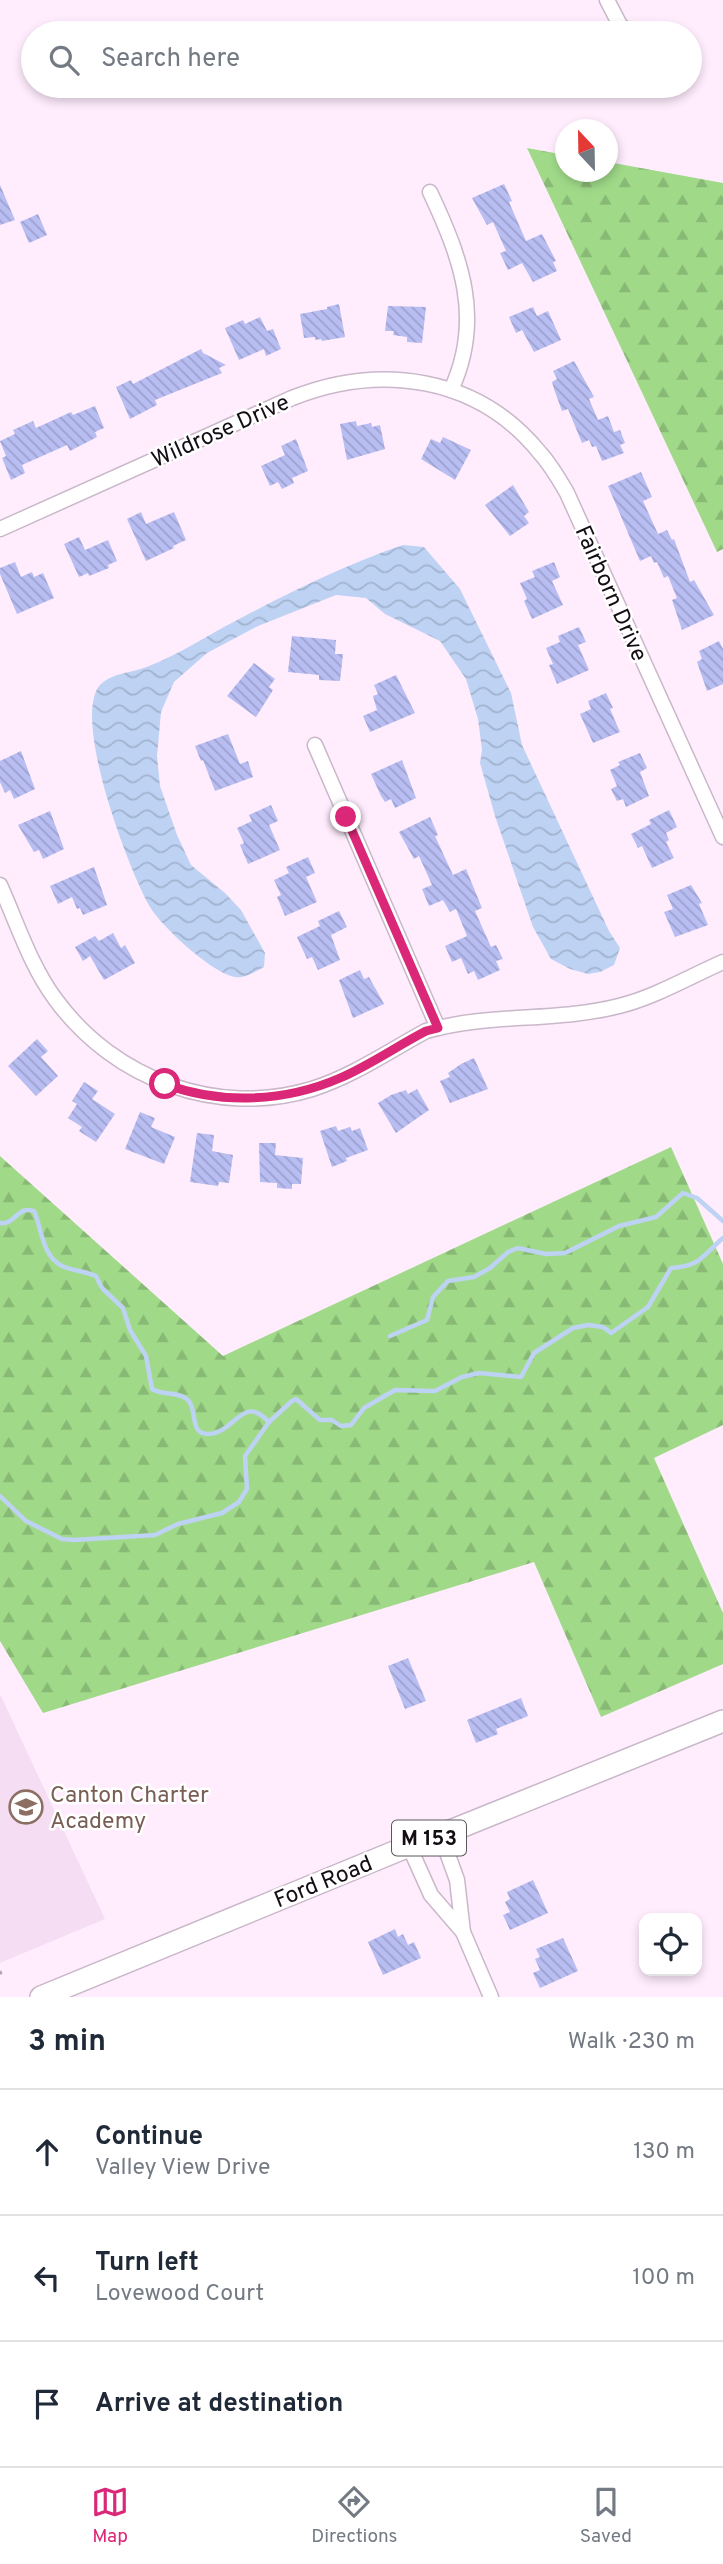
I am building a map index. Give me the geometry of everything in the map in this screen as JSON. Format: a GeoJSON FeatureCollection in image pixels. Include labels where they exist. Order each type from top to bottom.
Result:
{"type":"FeatureCollection","features":[{"type":"Feature","properties":{"kind":"main road","name":"Ford Road"},"geometry":{"type":"LineString","coordinates":[[41,1997],[440,1833],[723,1721]]}},
{"type":"Feature","properties":{"kind":"street"},"geometry":{"type":"LineString","coordinates":[[607,0],[618,21]]}},
{"type":"Feature","properties":{"kind":"street"},"geometry":{"type":"LineString","coordinates":[[430,192],[457,253],[467,301],[464,357],[451,390]]}},
{"type":"Feature","properties":{"kind":"street","name":"Wildrose Drive"},"geometry":{"type":"LineString","coordinates":[[0,529],[315,388],[351,380],[382,378],[415,381],[451,390]]}},
{"type":"Feature","properties":{"kind":"street","name":"Fairborn Drive"},"geometry":{"type":"LineString","coordinates":[[451,390],[484,405],[514,426],[551,467],[567,493],[723,837]]}},
{"type":"Feature","properties":{"kind":"street"},"geometry":{"type":"LineString","coordinates":[[315,745],[438,1028]]}},
{"type":"Feature","properties":{"kind":"street"},"geometry":{"type":"LineString","coordinates":[[0,885],[46,984],[76,1025],[98,1046],[124,1065],[150,1078],[180,1089],[236,1098],[298,1092],[340,1078],[426,1031],[438,1028],[473,1021],[587,1012],[618,1006],[651,995],[723,962]]}},
{"type":"Feature","properties":{"kind":"street"},"geometry":{"type":"LineString","coordinates":[[440,1833],[457,1881],[463,1932],[491,1997]]}},
{"type":"Feature","properties":{"kind":"street"},"geometry":{"type":"LineString","coordinates":[[409,1846],[431,1895],[463,1932]]}},
{"type":"Feature","properties":{"kind":"path"},"geometry":{"type":"LineString","coordinates":[[0,1971],[3,1978]]}},
{"type":"Feature","properties":{"kind":"shaded area","name":"Canton Charter Academy"},"geometry":{"type":"Polygon","coordinates":[[[0,1694],[105,1919],[0,1963],[0,1694]]]}},
{"type":"Feature","properties":{"kind":"green space"},"geometry":{"type":"Polygon","coordinates":[[[527,148],[555,153],[555,182],[618,182],[618,164],[723,183],[723,549],[717,552],[527,148]]]}},
{"type":"Feature","properties":{"kind":"green space"},"geometry":{"type":"Polygon","coordinates":[[[671,1147],[723,1264],[723,1425],[654,1458],[723,1613],[723,1664],[601,1717],[534,1562],[43,1713],[0,1641],[0,1156],[223,1356],[671,1147]]]}},
{"type":"Feature","properties":{"kind":"water"},"geometry":{"type":"Polygon","coordinates":[[[403,545],[424,547],[460,589],[511,693],[522,745],[609,931],[620,948],[614,965],[600,972],[588,974],[570,969],[551,959],[533,927],[480,763],[482,750],[478,719],[466,679],[440,641],[385,614],[366,598],[336,595],[258,626],[207,653],[174,682],[161,712],[157,756],[160,786],[177,835],[191,865],[241,910],[265,953],[264,967],[235,977],[225,974],[188,948],[156,916],[129,862],[106,795],[98,760],[93,729],[93,703],[100,685],[123,673],[168,658],[312,582],[403,545]]]}},
{"type":"Feature","properties":{"kind":"building"},"geometry":{"type":"Polygon","coordinates":[[[504,184],[526,241],[542,234],[556,261],[553,262],[557,271],[533,282],[522,263],[508,270],[500,253],[506,251],[493,222],[487,225],[472,198],[504,184]]]}},
{"type":"Feature","properties":{"kind":"building"},"geometry":{"type":"Polygon","coordinates":[[[0,185],[15,220],[0,225],[0,185]]]}},
{"type":"Feature","properties":{"kind":"building"},"geometry":{"type":"Polygon","coordinates":[[[38,214],[47,235],[29,243],[20,222],[38,214]]]}},
{"type":"Feature","properties":{"kind":"building"},"geometry":{"type":"Polygon","coordinates":[[[339,304],[345,337],[322,341],[315,340],[315,337],[304,338],[300,314],[339,304]]]}},
{"type":"Feature","properties":{"kind":"building"},"geometry":{"type":"Polygon","coordinates":[[[388,306],[426,307],[422,343],[407,342],[407,337],[393,335],[394,331],[385,331],[388,306]]]}},
{"type":"Feature","properties":{"kind":"building"},"geometry":{"type":"Polygon","coordinates":[[[533,307],[537,316],[548,311],[561,340],[534,352],[522,330],[516,333],[509,317],[533,307]]]}},
{"type":"Feature","properties":{"kind":"building"},"geometry":{"type":"Polygon","coordinates":[[[260,317],[267,331],[273,329],[281,349],[266,356],[264,349],[239,360],[225,328],[243,320],[245,324],[260,317]]]}},
{"type":"Feature","properties":{"kind":"building"},"geometry":{"type":"Polygon","coordinates":[[[201,349],[203,353],[226,365],[219,368],[222,373],[155,400],[157,405],[130,419],[116,387],[131,380],[133,384],[201,349]]]}},
{"type":"Feature","properties":{"kind":"building"},"geometry":{"type":"Polygon","coordinates":[[[574,361],[594,397],[589,399],[598,420],[608,416],[614,432],[620,430],[625,443],[620,445],[624,453],[602,461],[596,446],[592,447],[589,440],[582,443],[568,409],[562,411],[552,382],[557,379],[553,371],[574,361]]]}},
{"type":"Feature","properties":{"kind":"building"},"geometry":{"type":"Polygon","coordinates":[[[95,406],[104,428],[95,432],[97,437],[70,451],[67,445],[22,465],[25,473],[11,480],[2,458],[6,456],[0,441],[15,434],[13,430],[33,421],[36,428],[71,412],[73,415],[95,406]]]}},
{"type":"Feature","properties":{"kind":"building"},"geometry":{"type":"Polygon","coordinates":[[[356,421],[357,426],[371,423],[372,427],[380,425],[385,449],[347,460],[340,424],[356,421]]]}},
{"type":"Feature","properties":{"kind":"building"},"geometry":{"type":"Polygon","coordinates":[[[443,437],[471,450],[455,480],[421,459],[431,439],[440,443],[443,437]]]}},
{"type":"Feature","properties":{"kind":"building"},"geometry":{"type":"Polygon","coordinates":[[[296,439],[308,471],[292,478],[294,483],[282,489],[278,482],[270,486],[261,466],[285,455],[281,446],[296,439]]]}},
{"type":"Feature","properties":{"kind":"building"},"geometry":{"type":"Polygon","coordinates":[[[641,472],[652,497],[643,501],[658,534],[667,530],[672,540],[674,539],[690,582],[694,580],[714,615],[682,630],[672,600],[677,598],[668,576],[664,578],[657,562],[654,563],[651,556],[640,561],[608,486],[641,472]]]}},
{"type":"Feature","properties":{"kind":"building"},"geometry":{"type":"Polygon","coordinates":[[[513,485],[529,512],[524,516],[529,523],[510,536],[485,505],[513,485]]]}},
{"type":"Feature","properties":{"kind":"building"},"geometry":{"type":"Polygon","coordinates":[[[141,512],[146,524],[174,512],[186,540],[146,561],[127,519],[141,512]]]}},
{"type":"Feature","properties":{"kind":"building"},"geometry":{"type":"Polygon","coordinates":[[[79,537],[85,550],[108,540],[117,561],[108,565],[109,568],[79,577],[64,544],[79,537]]]}},
{"type":"Feature","properties":{"kind":"building"},"geometry":{"type":"Polygon","coordinates":[[[15,562],[21,577],[32,572],[34,577],[43,573],[54,598],[17,614],[0,574],[0,568],[15,562]]]}},
{"type":"Feature","properties":{"kind":"building"},"geometry":{"type":"Polygon","coordinates":[[[554,562],[560,577],[552,581],[563,605],[532,619],[520,583],[535,577],[532,571],[554,562]]]}},
{"type":"Feature","properties":{"kind":"building"},"geometry":{"type":"Polygon","coordinates":[[[579,627],[586,642],[578,645],[589,670],[557,684],[546,648],[560,642],[558,636],[579,627]]]}},
{"type":"Feature","properties":{"kind":"building"},"geometry":{"type":"Polygon","coordinates":[[[292,636],[336,640],[335,654],[343,654],[340,681],[319,680],[319,675],[288,672],[292,636]]]}},
{"type":"Feature","properties":{"kind":"building"},"geometry":{"type":"Polygon","coordinates":[[[719,641],[723,649],[723,684],[707,691],[697,662],[702,659],[699,651],[719,641]]]}},
{"type":"Feature","properties":{"kind":"building"},"geometry":{"type":"Polygon","coordinates":[[[254,663],[275,679],[269,687],[273,690],[256,717],[227,696],[254,663]]]}},
{"type":"Feature","properties":{"kind":"building"},"geometry":{"type":"Polygon","coordinates":[[[396,675],[415,713],[370,732],[363,716],[377,710],[373,696],[378,694],[374,685],[396,675]]]}},
{"type":"Feature","properties":{"kind":"building"},"geometry":{"type":"Polygon","coordinates":[[[606,693],[620,732],[593,743],[580,714],[591,709],[588,701],[606,693]]]}},
{"type":"Feature","properties":{"kind":"building"},"geometry":{"type":"Polygon","coordinates":[[[228,734],[240,764],[248,761],[253,777],[215,791],[195,746],[228,734]]]}},
{"type":"Feature","properties":{"kind":"building"},"geometry":{"type":"Polygon","coordinates":[[[21,751],[35,789],[14,799],[10,790],[5,793],[0,782],[0,761],[21,751]]]}},
{"type":"Feature","properties":{"kind":"building"},"geometry":{"type":"Polygon","coordinates":[[[640,753],[647,768],[640,772],[649,796],[626,807],[623,799],[617,801],[611,789],[617,786],[610,770],[620,765],[618,762],[640,753]]]}},
{"type":"Feature","properties":{"kind":"building"},"geometry":{"type":"Polygon","coordinates":[[[402,760],[416,798],[395,808],[391,799],[385,802],[371,774],[402,760]]]}},
{"type":"Feature","properties":{"kind":"building"},"geometry":{"type":"Polygon","coordinates":[[[271,805],[278,821],[269,825],[280,850],[248,864],[240,845],[244,843],[237,828],[252,821],[249,815],[271,805]]]}},
{"type":"Feature","properties":{"kind":"building"},"geometry":{"type":"Polygon","coordinates":[[[669,810],[677,827],[666,833],[669,840],[666,842],[674,858],[652,868],[642,846],[638,848],[631,834],[651,824],[649,820],[669,810]]]}},
{"type":"Feature","properties":{"kind":"building"},"geometry":{"type":"Polygon","coordinates":[[[50,811],[64,849],[43,859],[39,850],[34,852],[18,825],[50,811]]]}},
{"type":"Feature","properties":{"kind":"building"},"geometry":{"type":"Polygon","coordinates":[[[430,817],[438,835],[435,836],[453,875],[466,869],[482,908],[475,911],[491,947],[496,945],[503,959],[496,961],[500,970],[478,980],[474,971],[468,974],[461,958],[452,962],[445,946],[467,936],[456,909],[450,912],[443,900],[429,906],[422,889],[432,885],[419,856],[414,859],[399,832],[430,817]]]}},
{"type":"Feature","properties":{"kind":"building"},"geometry":{"type":"Polygon","coordinates":[[[308,857],[315,873],[306,877],[317,902],[285,916],[277,897],[281,895],[274,880],[289,873],[286,867],[308,857]]]}},
{"type":"Feature","properties":{"kind":"building"},"geometry":{"type":"Polygon","coordinates":[[[94,867],[107,905],[83,915],[72,897],[58,904],[50,886],[94,867]]]}},
{"type":"Feature","properties":{"kind":"building"},"geometry":{"type":"Polygon","coordinates":[[[691,885],[702,903],[699,904],[708,925],[675,937],[664,912],[673,909],[667,895],[691,885]]]}},
{"type":"Feature","properties":{"kind":"building"},"geometry":{"type":"Polygon","coordinates":[[[339,911],[347,927],[331,935],[340,960],[318,970],[312,957],[307,959],[297,937],[320,926],[318,921],[339,911]]]}},
{"type":"Feature","properties":{"kind":"building"},"geometry":{"type":"Polygon","coordinates":[[[113,933],[121,948],[125,945],[135,963],[104,980],[90,956],[83,961],[75,947],[95,936],[99,941],[113,933]]]}},
{"type":"Feature","properties":{"kind":"building"},"geometry":{"type":"Polygon","coordinates":[[[360,970],[364,979],[369,977],[384,1004],[353,1018],[339,980],[360,970]]]}},
{"type":"Feature","properties":{"kind":"building"},"geometry":{"type":"Polygon","coordinates":[[[37,1039],[48,1051],[41,1057],[58,1076],[36,1096],[8,1066],[37,1039]]]}},
{"type":"Feature","properties":{"kind":"building"},"geometry":{"type":"Polygon","coordinates":[[[474,1058],[488,1089],[450,1103],[440,1081],[450,1077],[448,1073],[461,1064],[474,1058]]]}},
{"type":"Feature","properties":{"kind":"building"},"geometry":{"type":"Polygon","coordinates":[[[84,1082],[98,1091],[92,1099],[115,1114],[96,1142],[79,1131],[82,1127],[68,1118],[77,1104],[72,1101],[84,1082]]]}},
{"type":"Feature","properties":{"kind":"building"},"geometry":{"type":"Polygon","coordinates":[[[417,1089],[429,1110],[396,1133],[378,1103],[391,1095],[406,1090],[408,1094],[417,1089]]]}},
{"type":"Feature","properties":{"kind":"building"},"geometry":{"type":"Polygon","coordinates":[[[140,1112],[155,1118],[151,1127],[175,1137],[164,1164],[125,1149],[140,1112]]]}},
{"type":"Feature","properties":{"kind":"building"},"geometry":{"type":"Polygon","coordinates":[[[336,1126],[338,1131],[350,1127],[352,1131],[360,1128],[368,1150],[346,1158],[347,1161],[332,1167],[320,1131],[336,1126]]]}},
{"type":"Feature","properties":{"kind":"building"},"geometry":{"type":"Polygon","coordinates":[[[197,1133],[214,1135],[212,1151],[233,1155],[229,1183],[219,1182],[218,1186],[190,1182],[197,1133]]]}},
{"type":"Feature","properties":{"kind":"building"},"geometry":{"type":"Polygon","coordinates":[[[259,1143],[276,1143],[275,1155],[303,1158],[301,1184],[292,1184],[292,1189],[277,1188],[277,1183],[260,1182],[259,1143]]]}},
{"type":"Feature","properties":{"kind":"building"},"geometry":{"type":"Polygon","coordinates":[[[408,1658],[426,1701],[405,1709],[388,1666],[408,1658]]]}},
{"type":"Feature","properties":{"kind":"building"},"geometry":{"type":"Polygon","coordinates":[[[521,1698],[528,1716],[496,1729],[498,1734],[476,1743],[467,1720],[521,1698]]]}},
{"type":"Feature","properties":{"kind":"building"},"geometry":{"type":"Polygon","coordinates":[[[533,1880],[548,1913],[510,1930],[503,1915],[510,1912],[505,1902],[510,1899],[507,1892],[533,1880]]]}},
{"type":"Feature","properties":{"kind":"building"},"geometry":{"type":"Polygon","coordinates":[[[395,1929],[398,1937],[403,1934],[408,1945],[414,1942],[421,1958],[383,1975],[368,1942],[395,1929]]]}},
{"type":"Feature","properties":{"kind":"building"},"geometry":{"type":"Polygon","coordinates":[[[563,1938],[578,1971],[540,1988],[533,1973],[540,1970],[535,1959],[540,1957],[536,1949],[563,1938]]]}},
{"type":"Feature","properties":{"kind":"waterway"},"geometry":{"type":"LineString","coordinates":[[390,1336],[427,1320],[433,1297],[448,1281],[474,1277],[490,1268],[508,1252],[518,1248],[546,1254],[565,1253],[619,1226],[656,1217],[683,1193],[697,1198],[723,1221]]}},
{"type":"Feature","properties":{"kind":"waterway"},"geometry":{"type":"LineString","coordinates":[[0,1223],[10,1221],[24,1211],[34,1211],[50,1256],[62,1266],[96,1276],[102,1288],[123,1308],[130,1330],[146,1356],[152,1389],[180,1395],[188,1400],[196,1426],[202,1433],[218,1432],[245,1413],[260,1414],[269,1422]]}},
{"type":"Feature","properties":{"kind":"waterway"},"geometry":{"type":"LineString","coordinates":[[0,1496],[26,1521],[62,1539],[74,1540],[155,1535],[178,1524],[222,1513],[239,1502],[247,1489],[245,1456],[269,1422],[292,1401],[296,1399],[320,1420],[332,1420],[341,1426],[351,1425],[364,1408],[395,1390],[435,1391],[462,1377],[479,1373],[521,1377],[534,1353],[573,1328],[588,1325],[603,1327],[611,1333],[648,1307],[671,1268],[695,1263],[723,1238]]}},
{"type":"Feature","properties":{"kind":"place","name":"Canton Charter Academy"},"geometry":{"type":"Point","coordinates":[26,1807]}},
{"type":"Feature","properties":{"kind":"route"},"geometry":{"type":"LineString","coordinates":[[165,1084],[199,1094],[236,1098],[286,1095],[340,1078],[426,1031],[438,1028],[346,817]]}}]}
